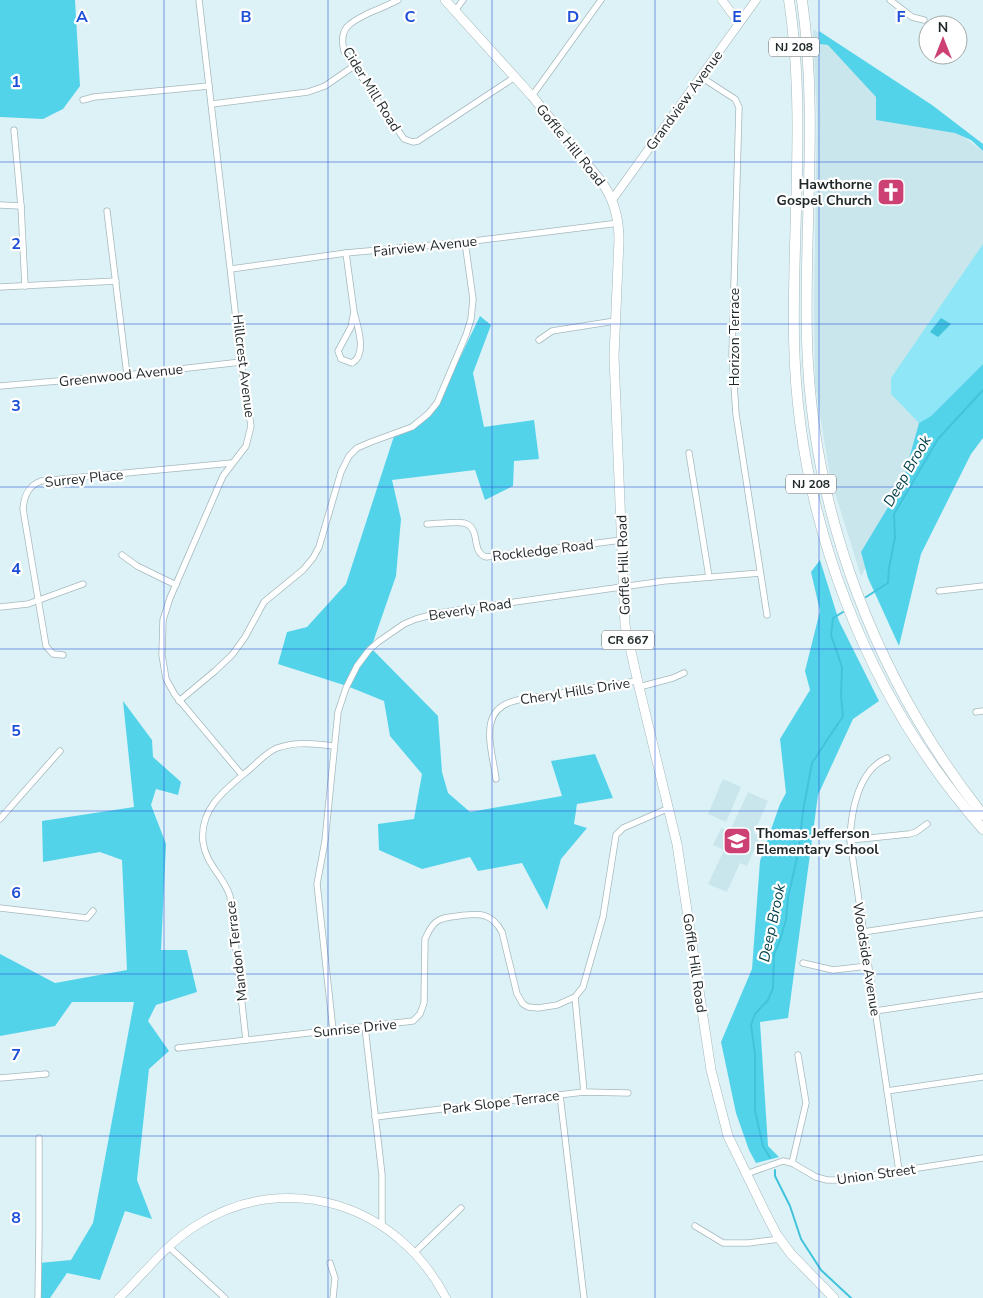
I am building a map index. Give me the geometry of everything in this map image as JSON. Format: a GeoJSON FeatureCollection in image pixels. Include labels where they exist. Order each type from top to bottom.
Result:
{"type":"FeatureCollection","features":[{"type":"Feature","properties":{"kind":"highway","name":"NJ 208"},"geometry":{"type":"LineString","coordinates":[[789,0],[797,109],[794,295],[795,363],[802,430],[814,497],[840,584],[856,626],[878,674],[907,726],[931,763],[958,800],[983,829]]}},
{"type":"Feature","properties":{"kind":"highway","name":"NJ 208"},"geometry":{"type":"LineString","coordinates":[[802,0],[808,48],[810,108],[807,340],[812,406],[822,473],[844,558],[862,608],[886,663],[941,757],[983,814]]}},
{"type":"Feature","properties":{"kind":"main road","name":"Goffle Hill Road"},"geometry":{"type":"LineString","coordinates":[[445,0],[532,96],[600,180],[612,200],[619,223],[620,240],[614,356],[625,625],[677,844],[711,1070],[728,1136],[780,1239],[807,1272],[834,1298]]}},
{"type":"Feature","properties":{"kind":"street","name":"Hillcrest Avenue"},"geometry":{"type":"LineString","coordinates":[[199,0],[232,268],[241,362],[251,426],[246,446],[223,476],[164,612],[162,655],[166,679],[179,701],[242,776]]}},
{"type":"Feature","properties":{"kind":"street","name":"Cider Mill Road"},"geometry":{"type":"LineString","coordinates":[[398,0],[352,21],[346,27],[342,39],[344,51],[404,138],[413,142],[421,139],[515,77]]}},
{"type":"Feature","properties":{"kind":"street"},"geometry":{"type":"LineString","coordinates":[[455,11],[464,0]]}},
{"type":"Feature","properties":{"kind":"street"},"geometry":{"type":"LineString","coordinates":[[532,96],[602,0]]}},
{"type":"Feature","properties":{"kind":"street"},"geometry":{"type":"LineString","coordinates":[[722,0],[739,23]]}},
{"type":"Feature","properties":{"kind":"street","name":"Grandview Avenue"},"geometry":{"type":"LineString","coordinates":[[612,200],[756,0]]}},
{"type":"Feature","properties":{"kind":"street"},"geometry":{"type":"LineString","coordinates":[[890,0],[912,17],[918,18]]}},
{"type":"Feature","properties":{"kind":"street"},"geometry":{"type":"LineString","coordinates":[[212,104],[308,92],[325,86],[354,66]]}},
{"type":"Feature","properties":{"kind":"street","name":"Horizon Terrace"},"geometry":{"type":"LineString","coordinates":[[701,77],[735,98],[739,106],[732,381],[767,616]]}},
{"type":"Feature","properties":{"kind":"street"},"geometry":{"type":"LineString","coordinates":[[83,100],[94,97],[209,86]]}},
{"type":"Feature","properties":{"kind":"street"},"geometry":{"type":"LineString","coordinates":[[14,130],[21,206],[25,286]]}},
{"type":"Feature","properties":{"kind":"street"},"geometry":{"type":"LineString","coordinates":[[0,205],[21,206]]}},
{"type":"Feature","properties":{"kind":"street"},"geometry":{"type":"LineString","coordinates":[[107,211],[127,375]]}},
{"type":"Feature","properties":{"kind":"street","name":"Fairview Avenue"},"geometry":{"type":"LineString","coordinates":[[232,268],[346,253],[465,242],[619,223]]}},
{"type":"Feature","properties":{"kind":"street"},"geometry":{"type":"LineString","coordinates":[[179,701],[232,655],[264,602],[296,576],[313,558],[319,547],[340,472],[349,456],[357,448],[412,427],[428,414],[437,403],[463,344],[471,319],[473,299],[465,242]]}},
{"type":"Feature","properties":{"kind":"street"},"geometry":{"type":"LineString","coordinates":[[346,253],[360,346],[359,355],[352,362],[341,360],[338,351],[351,328],[354,312]]}},
{"type":"Feature","properties":{"kind":"street"},"geometry":{"type":"LineString","coordinates":[[0,287],[116,281]]}},
{"type":"Feature","properties":{"kind":"street"},"geometry":{"type":"LineString","coordinates":[[539,340],[552,331],[615,321]]}},
{"type":"Feature","properties":{"kind":"street","name":"Greenwood Avenue"},"geometry":{"type":"LineString","coordinates":[[0,386],[127,375],[241,362]]}},
{"type":"Feature","properties":{"kind":"street"},"geometry":{"type":"LineString","coordinates":[[689,453],[709,577]]}},
{"type":"Feature","properties":{"kind":"street","name":"Surrey Place"},"geometry":{"type":"LineString","coordinates":[[63,655],[53,654],[46,646],[37,600],[23,509],[25,495],[32,485],[41,481],[232,463]]}},
{"type":"Feature","properties":{"kind":"street","name":"Rockledge Road"},"geometry":{"type":"LineString","coordinates":[[427,524],[460,522],[469,525],[475,534],[478,552],[486,557],[622,540]]}},
{"type":"Feature","properties":{"kind":"street"},"geometry":{"type":"LineString","coordinates":[[122,555],[137,566],[176,585]]}},
{"type":"Feature","properties":{"kind":"street","name":"Beverly Road"},"geometry":{"type":"LineString","coordinates":[[333,1030],[317,884],[325,841],[336,725],[341,700],[358,666],[378,642],[404,624],[438,613],[676,580],[760,572]]}},
{"type":"Feature","properties":{"kind":"street"},"geometry":{"type":"LineString","coordinates":[[0,606],[28,604],[83,584]]}},
{"type":"Feature","properties":{"kind":"street"},"geometry":{"type":"LineString","coordinates":[[939,591],[983,586]]}},
{"type":"Feature","properties":{"kind":"street"},"geometry":{"type":"LineString","coordinates":[[638,684],[673,678],[684,673]]}},
{"type":"Feature","properties":{"kind":"street","name":"Cheryl Hills Drive"},"geometry":{"type":"LineString","coordinates":[[496,779],[490,727],[492,717],[501,705],[518,700],[638,684]]}},
{"type":"Feature","properties":{"kind":"street"},"geometry":{"type":"LineString","coordinates":[[976,712],[983,712]]}},
{"type":"Feature","properties":{"kind":"street","name":"Mandon Terrace"},"geometry":{"type":"LineString","coordinates":[[246,1040],[230,896],[222,878],[208,860],[203,841],[205,819],[219,795],[265,756],[278,748],[302,743],[334,746]]}},
{"type":"Feature","properties":{"kind":"street"},"geometry":{"type":"LineString","coordinates":[[0,819],[60,751]]}},
{"type":"Feature","properties":{"kind":"street","name":"Woodside Avenue"},"geometry":{"type":"LineString","coordinates":[[887,758],[878,761],[863,782],[853,810],[850,840],[899,1171]]}},
{"type":"Feature","properties":{"kind":"street"},"geometry":{"type":"LineString","coordinates":[[584,1092],[575,997],[583,987],[601,925],[616,835],[623,828],[669,808]]}},
{"type":"Feature","properties":{"kind":"street"},"geometry":{"type":"LineString","coordinates":[[850,840],[909,834],[916,832],[927,824]]}},
{"type":"Feature","properties":{"kind":"street"},"geometry":{"type":"LineString","coordinates":[[0,908],[87,918],[93,911]]}},
{"type":"Feature","properties":{"kind":"street","name":"Sunrise Drive"},"geometry":{"type":"LineString","coordinates":[[178,1048],[408,1023],[417,1018],[424,1003],[425,939],[432,926],[447,917],[476,914],[484,915],[495,921],[502,932],[517,994],[528,1007],[538,1008],[557,1004],[575,997]]}},
{"type":"Feature","properties":{"kind":"street"},"geometry":{"type":"LineString","coordinates":[[863,932],[983,914]]}},
{"type":"Feature","properties":{"kind":"street"},"geometry":{"type":"LineString","coordinates":[[803,963],[833,970],[868,966]]}},
{"type":"Feature","properties":{"kind":"street"},"geometry":{"type":"LineString","coordinates":[[875,1011],[983,995]]}},
{"type":"Feature","properties":{"kind":"street"},"geometry":{"type":"LineString","coordinates":[[365,1027],[382,1175],[382,1225]]}},
{"type":"Feature","properties":{"kind":"street"},"geometry":{"type":"LineString","coordinates":[[746,1174],[779,1162],[792,1163],[806,1103],[798,1055]]}},
{"type":"Feature","properties":{"kind":"street"},"geometry":{"type":"LineString","coordinates":[[0,1078],[46,1074]]}},
{"type":"Feature","properties":{"kind":"street"},"geometry":{"type":"LineString","coordinates":[[887,1091],[983,1077]]}},
{"type":"Feature","properties":{"kind":"street","name":"Park Slope Terrace"},"geometry":{"type":"LineString","coordinates":[[375,1116],[584,1092],[628,1093]]}},
{"type":"Feature","properties":{"kind":"street"},"geometry":{"type":"LineString","coordinates":[[560,1095],[584,1298]]}},
{"type":"Feature","properties":{"kind":"street"},"geometry":{"type":"LineString","coordinates":[[38,1298],[39,1138]]}},
{"type":"Feature","properties":{"kind":"street","name":"Union Street"},"geometry":{"type":"LineString","coordinates":[[792,1163],[816,1177],[828,1180],[841,1180],[983,1158]]}},
{"type":"Feature","properties":{"kind":"street"},"geometry":{"type":"LineString","coordinates":[[120,1297],[169,1247],[188,1231],[218,1214],[242,1205],[274,1199],[308,1199],[346,1208],[382,1225],[415,1252],[432,1273],[446,1298]]}},
{"type":"Feature","properties":{"kind":"street"},"geometry":{"type":"LineString","coordinates":[[415,1252],[461,1208]]}},
{"type":"Feature","properties":{"kind":"street"},"geometry":{"type":"LineString","coordinates":[[695,1226],[719,1240],[732,1244],[780,1239]]}},
{"type":"Feature","properties":{"kind":"street"},"geometry":{"type":"LineString","coordinates":[[169,1247],[225,1298]]}},
{"type":"Feature","properties":{"kind":"street"},"geometry":{"type":"LineString","coordinates":[[330,1263],[334,1278],[333,1298]]}},
{"type":"Feature","properties":{"kind":"shaded area"},"geometry":{"type":"Polygon","coordinates":[[[0,0],[75,0],[80,86],[63,109],[43,119],[0,117],[0,0]]]}},
{"type":"Feature","properties":{"kind":"shaded area"},"geometry":{"type":"Polygon","coordinates":[[[813,29],[983,151],[983,400],[939,446],[861,576],[830,477],[815,383],[814,306],[817,118],[813,29]]]}},
{"type":"Feature","properties":{"kind":"shaded area"},"geometry":{"type":"Polygon","coordinates":[[[819,31],[932,105],[983,144],[983,151],[971,140],[955,133],[876,120],[876,97],[828,45],[820,44],[819,31]]]}},
{"type":"Feature","properties":{"kind":"shaded area"},"geometry":{"type":"Polygon","coordinates":[[[983,244],[983,364],[931,416],[919,423],[891,394],[891,378],[983,244]]]}},
{"type":"Feature","properties":{"kind":"shaded area"},"geometry":{"type":"Polygon","coordinates":[[[480,316],[491,325],[473,373],[484,427],[534,420],[539,459],[514,461],[513,486],[485,500],[475,470],[392,480],[401,519],[396,576],[371,648],[438,716],[442,772],[448,793],[470,812],[562,796],[551,761],[595,754],[613,798],[577,804],[574,824],[587,828],[561,859],[547,910],[522,863],[478,871],[470,857],[422,869],[379,850],[378,824],[414,819],[422,774],[390,736],[384,701],[347,686],[278,664],[287,632],[307,627],[346,584],[394,436],[438,403],[480,316]]]}},
{"type":"Feature","properties":{"kind":"shaded area"},"geometry":{"type":"Polygon","coordinates":[[[941,318],[951,324],[938,337],[930,332],[941,318]]]}},
{"type":"Feature","properties":{"kind":"shaded area"},"geometry":{"type":"Polygon","coordinates":[[[983,364],[983,438],[971,454],[921,554],[899,646],[868,578],[861,552],[902,484],[919,423],[931,416],[983,364]]]}},
{"type":"Feature","properties":{"kind":"shaded area"},"geometry":{"type":"Polygon","coordinates":[[[820,560],[839,621],[879,701],[853,719],[818,795],[788,1018],[760,1022],[768,1146],[779,1157],[756,1163],[749,1150],[736,1113],[721,1042],[752,969],[760,861],[780,804],[786,793],[780,739],[810,690],[805,671],[820,611],[811,572],[820,560]]]}},
{"type":"Feature","properties":{"kind":"shaded area"},"geometry":{"type":"Polygon","coordinates":[[[123,701],[152,740],[153,757],[181,782],[178,795],[156,789],[151,805],[166,844],[161,950],[187,950],[197,992],[156,1005],[148,1021],[169,1051],[149,1069],[137,1180],[152,1219],[125,1211],[100,1280],[67,1273],[50,1298],[37,1298],[39,1263],[71,1260],[93,1223],[134,1002],[72,1002],[55,1026],[0,1036],[0,954],[55,983],[127,970],[122,860],[100,852],[43,862],[42,821],[134,807],[123,701]]]}},
{"type":"Feature","properties":{"kind":"shaded area"},"geometry":{"type":"Polygon","coordinates":[[[723,779],[741,787],[726,822],[708,814],[723,779]]]}},
{"type":"Feature","properties":{"kind":"shaded area","name":"Thomas Jefferson Elementary School"},"geometry":{"type":"Polygon","coordinates":[[[748,792],[768,801],[754,833],[760,837],[747,866],[740,863],[727,892],[708,884],[724,850],[713,845],[721,828],[730,831],[748,792]]]}},
{"type":"Feature","properties":{"kind":"waterway","name":"Deep Brook"},"geometry":{"type":"LineString","coordinates":[[866,597],[888,583],[895,538],[894,514],[938,439],[983,390]]}},
{"type":"Feature","properties":{"kind":"waterway","name":"Deep Brook"},"geometry":{"type":"LineString","coordinates":[[770,1158],[763,1146],[755,1111],[755,1054],[751,1025],[755,1014],[768,1000],[773,988],[774,954],[786,920],[788,897],[798,854],[803,811],[812,763],[843,716],[841,696],[842,667],[831,635],[833,618],[843,612]]}},
{"type":"Feature","properties":{"kind":"waterway","name":"Deep Brook"},"geometry":{"type":"LineString","coordinates":[[775,1170],[775,1176],[790,1206],[801,1239],[821,1270],[851,1298]]}},
{"type":"Feature","properties":{"kind":"place","name":"Hawthorne Gospel Church"},"geometry":{"type":"Point","coordinates":[891,192]}},
{"type":"Feature","properties":{"kind":"place","name":"Thomas Jefferson Elementary School"},"geometry":{"type":"Point","coordinates":[737,841]}}]}
